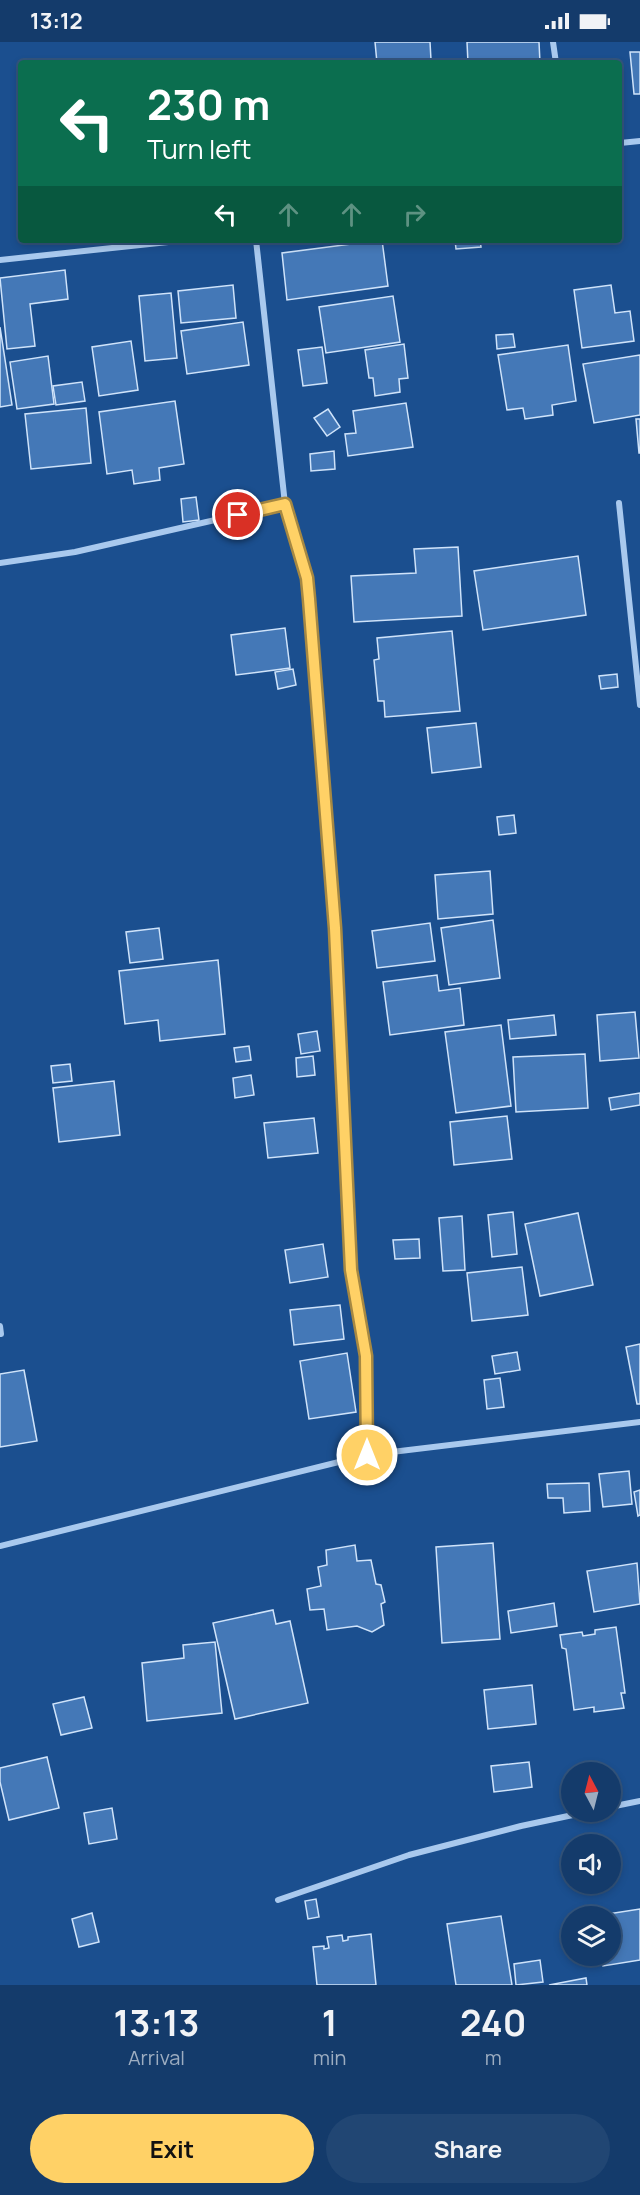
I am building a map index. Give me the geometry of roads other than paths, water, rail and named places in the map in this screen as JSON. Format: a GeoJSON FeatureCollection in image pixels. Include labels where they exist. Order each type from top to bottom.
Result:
{"type":"FeatureCollection","features":[{"type":"Feature","properties":{"kind":"street"},"geometry":{"type":"LineString","coordinates":[[553,42],[556,60]]}},
{"type":"Feature","properties":{"kind":"street"},"geometry":{"type":"LineString","coordinates":[[622,143],[640,141]]}},
{"type":"Feature","properties":{"kind":"street"},"geometry":{"type":"LineString","coordinates":[[0,260],[159,243]]}},
{"type":"Feature","properties":{"kind":"street"},"geometry":{"type":"LineString","coordinates":[[256,243],[285,504],[307,578],[335,928],[351,1270],[366,1356],[367,1455]]}},
{"type":"Feature","properties":{"kind":"street"},"geometry":{"type":"LineString","coordinates":[[619,503],[640,705]]}},
{"type":"Feature","properties":{"kind":"street"},"geometry":{"type":"LineString","coordinates":[[0,563],[75,552],[285,504]]}},
{"type":"Feature","properties":{"kind":"street"},"geometry":{"type":"LineString","coordinates":[[0,1326],[1,1334]]}},
{"type":"Feature","properties":{"kind":"street"},"geometry":{"type":"LineString","coordinates":[[0,1546],[367,1455],[640,1422]]}},
{"type":"Feature","properties":{"kind":"street"},"geometry":{"type":"LineString","coordinates":[[621,1805],[640,1801]]}},
{"type":"Feature","properties":{"kind":"street"},"geometry":{"type":"LineString","coordinates":[[278,1900],[409,1856],[561,1818]]}}]}
